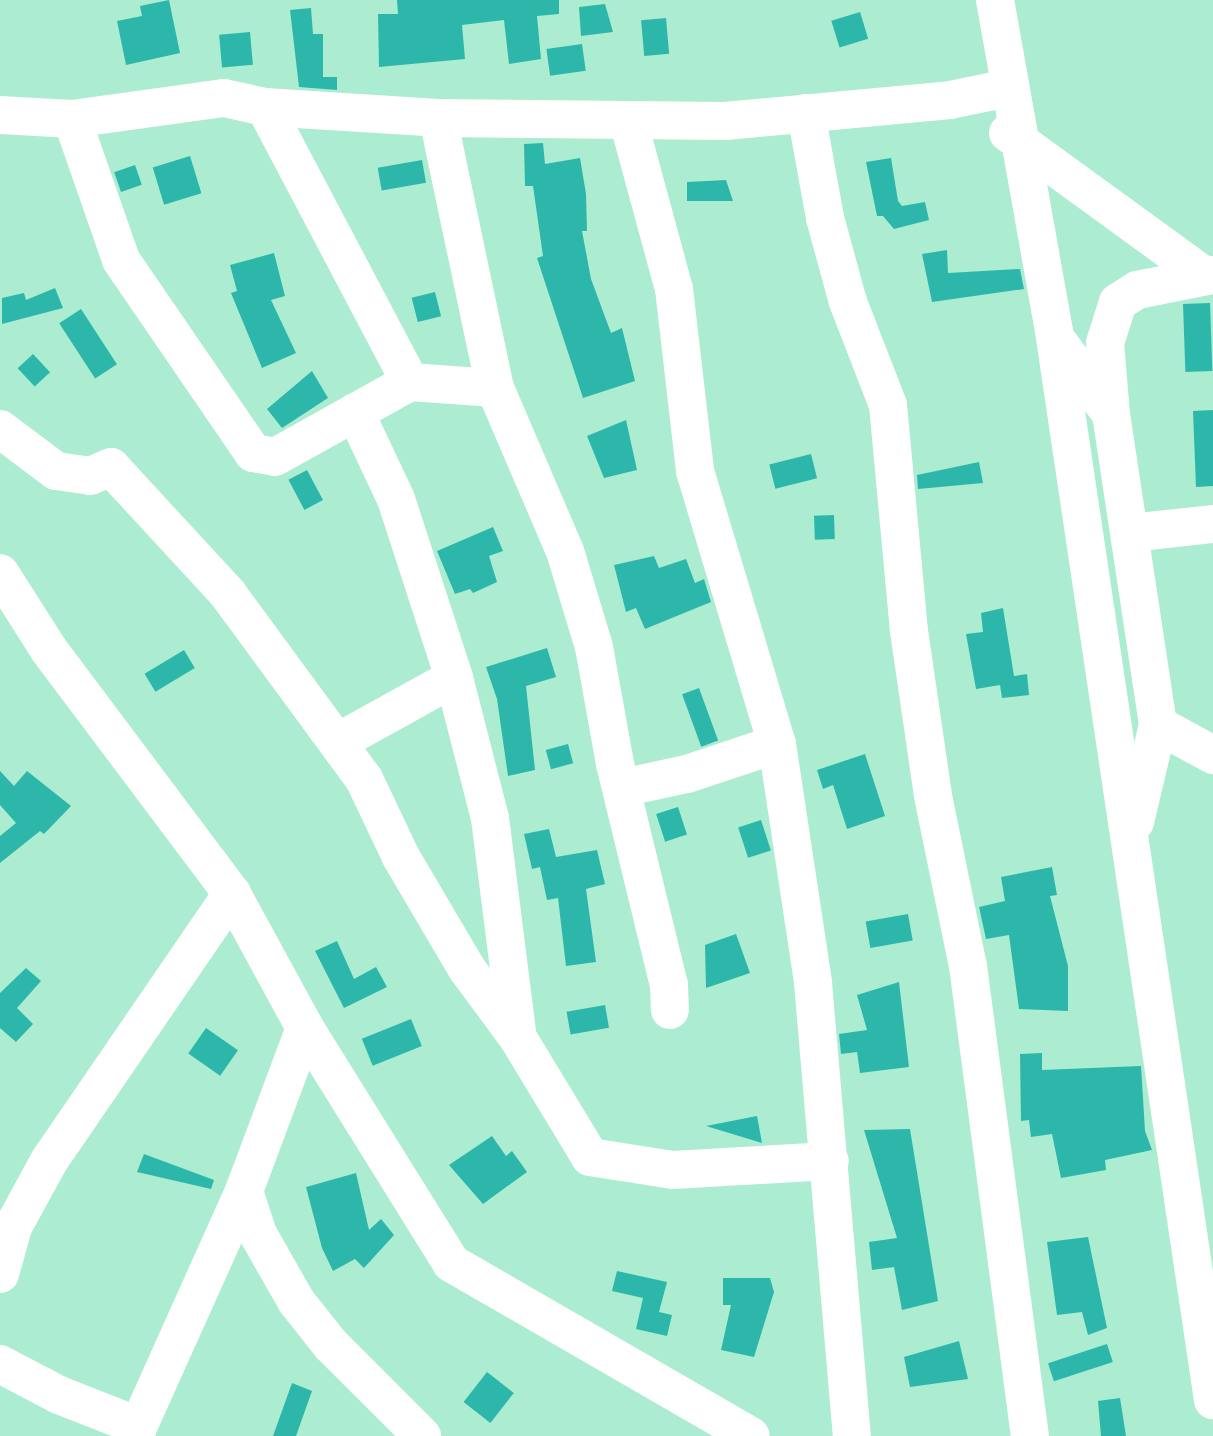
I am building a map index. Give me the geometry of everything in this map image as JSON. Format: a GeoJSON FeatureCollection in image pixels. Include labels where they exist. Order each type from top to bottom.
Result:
{"type":"FeatureCollection","features":[{"type":"Feature","properties":{"kind":"street"},"geometry":{"type":"LineString","coordinates":[[995,0],[1008,88],[1055,338],[1213,1400]]}},
{"type":"Feature","properties":{"kind":"street"},"geometry":{"type":"LineString","coordinates":[[0,115],[72,119],[204,98],[265,107],[438,118],[725,121],[950,100],[1008,88]]}},
{"type":"Feature","properties":{"kind":"street"},"geometry":{"type":"LineString","coordinates":[[950,100],[1020,140],[1209,275]]}},
{"type":"Feature","properties":{"kind":"street"},"geometry":{"type":"LineString","coordinates":[[265,107],[410,382]]}},
{"type":"Feature","properties":{"kind":"street"},"geometry":{"type":"LineString","coordinates":[[806,113],[825,218],[844,288],[888,405],[909,631],[933,796],[968,966],[1030,1436]]}},
{"type":"Feature","properties":{"kind":"street"},"geometry":{"type":"LineString","coordinates":[[438,118],[495,388],[565,551],[594,647],[622,788],[669,985],[670,1010]]}},
{"type":"Feature","properties":{"kind":"street"},"geometry":{"type":"LineString","coordinates":[[72,119],[121,260],[253,453],[275,457],[410,382],[495,388]]}},
{"type":"Feature","properties":{"kind":"street"},"geometry":{"type":"LineString","coordinates":[[628,120],[674,289],[695,471],[777,744],[813,983],[852,1436]]}},
{"type":"Feature","properties":{"kind":"street"},"geometry":{"type":"LineString","coordinates":[[1130,844],[1158,725],[1111,414],[1105,343],[1118,302],[1137,290],[1209,275]]}},
{"type":"Feature","properties":{"kind":"street"},"geometry":{"type":"LineString","coordinates":[[1055,338],[1111,414]]}},
{"type":"Feature","properties":{"kind":"street"},"geometry":{"type":"LineString","coordinates":[[355,412],[396,499],[454,678],[490,818],[518,1038]]}},
{"type":"Feature","properties":{"kind":"street"},"geometry":{"type":"LineString","coordinates":[[0,429],[56,471],[90,476],[111,467],[228,594],[338,742],[467,969],[518,1038],[590,1157],[673,1170],[830,1161]]}},
{"type":"Feature","properties":{"kind":"street"},"geometry":{"type":"LineString","coordinates":[[1130,533],[1213,524]]}},
{"type":"Feature","properties":{"kind":"street"},"geometry":{"type":"LineString","coordinates":[[0,573],[49,650],[232,894],[305,1028],[451,1263],[751,1436]]}},
{"type":"Feature","properties":{"kind":"street"},"geometry":{"type":"LineString","coordinates":[[338,742],[454,678]]}},
{"type":"Feature","properties":{"kind":"street"},"geometry":{"type":"LineString","coordinates":[[1158,725],[1213,755]]}},
{"type":"Feature","properties":{"kind":"street"},"geometry":{"type":"LineString","coordinates":[[622,788],[687,774],[777,744]]}},
{"type":"Feature","properties":{"kind":"street"},"geometry":{"type":"LineString","coordinates":[[0,1274],[13,1227],[49,1161],[232,894]]}},
{"type":"Feature","properties":{"kind":"street"},"geometry":{"type":"LineString","coordinates":[[0,1364],[136,1431],[244,1191],[305,1028]]}},
{"type":"Feature","properties":{"kind":"street"},"geometry":{"type":"LineString","coordinates":[[244,1191],[258,1234],[296,1301],[331,1345],[422,1436]]}},
{"type":"Feature","properties":{"kind":"building"},"geometry":{"type":"Polygon","coordinates":[[[169,0],[180,53],[126,65],[117,21],[142,16],[140,6],[169,0]]]}},
{"type":"Feature","properties":{"kind":"building"},"geometry":{"type":"Polygon","coordinates":[[[397,0],[559,0],[559,14],[537,16],[541,59],[509,64],[504,20],[462,25],[465,59],[379,67],[378,14],[398,14],[397,0]]]}},
{"type":"Feature","properties":{"kind":"building"},"geometry":{"type":"Polygon","coordinates":[[[605,4],[613,32],[581,36],[579,7],[605,4]]]}},
{"type":"Feature","properties":{"kind":"building"},"geometry":{"type":"Polygon","coordinates":[[[311,8],[313,34],[323,34],[323,77],[337,77],[337,90],[299,87],[290,10],[311,8]]]}},
{"type":"Feature","properties":{"kind":"building"},"geometry":{"type":"Polygon","coordinates":[[[860,12],[868,39],[839,48],[831,21],[860,12]]]}},
{"type":"Feature","properties":{"kind":"building"},"geometry":{"type":"Polygon","coordinates":[[[666,18],[669,54],[644,56],[641,20],[666,18]]]}},
{"type":"Feature","properties":{"kind":"building"},"geometry":{"type":"Polygon","coordinates":[[[250,32],[253,65],[222,68],[219,35],[250,32]]]}},
{"type":"Feature","properties":{"kind":"building"},"geometry":{"type":"Polygon","coordinates":[[[582,44],[586,71],[550,76],[546,49],[582,44]]]}},
{"type":"Feature","properties":{"kind":"building"},"geometry":{"type":"Polygon","coordinates":[[[543,143],[545,164],[580,158],[586,194],[587,231],[582,231],[591,279],[611,333],[622,328],[635,381],[583,398],[537,258],[543,256],[533,186],[525,186],[524,144],[543,143]]]}},
{"type":"Feature","properties":{"kind":"building"},"geometry":{"type":"Polygon","coordinates":[[[190,156],[201,193],[164,205],[153,167],[190,156]]]}},
{"type":"Feature","properties":{"kind":"building"},"geometry":{"type":"Polygon","coordinates":[[[891,158],[898,201],[902,206],[925,202],[929,220],[894,229],[883,216],[877,216],[866,162],[891,158]]]}},
{"type":"Feature","properties":{"kind":"building"},"geometry":{"type":"Polygon","coordinates":[[[422,160],[426,183],[382,190],[378,168],[422,160]]]}},
{"type":"Feature","properties":{"kind":"building"},"geometry":{"type":"Polygon","coordinates":[[[135,165],[142,185],[121,192],[114,172],[135,165]]]}},
{"type":"Feature","properties":{"kind":"building"},"geometry":{"type":"Polygon","coordinates":[[[726,180],[733,201],[687,201],[687,182],[726,180]]]}},
{"type":"Feature","properties":{"kind":"building"},"geometry":{"type":"Polygon","coordinates":[[[947,250],[948,273],[1020,269],[1024,289],[932,302],[922,254],[947,250]]]}},
{"type":"Feature","properties":{"kind":"building"},"geometry":{"type":"Polygon","coordinates":[[[274,253],[285,296],[271,300],[296,353],[262,368],[231,293],[237,291],[230,265],[274,253]]]}},
{"type":"Feature","properties":{"kind":"building"},"geometry":{"type":"Polygon","coordinates":[[[55,288],[63,308],[2,324],[2,298],[24,293],[26,300],[55,288]]]}},
{"type":"Feature","properties":{"kind":"building"},"geometry":{"type":"Polygon","coordinates":[[[435,292],[441,316],[418,322],[412,298],[435,292]]]}},
{"type":"Feature","properties":{"kind":"building"},"geometry":{"type":"Polygon","coordinates":[[[1210,303],[1212,371],[1185,372],[1183,304],[1210,303]]]}},
{"type":"Feature","properties":{"kind":"building"},"geometry":{"type":"Polygon","coordinates":[[[81,309],[117,364],[95,379],[59,323],[81,309]]]}},
{"type":"Feature","properties":{"kind":"building"},"geometry":{"type":"Polygon","coordinates":[[[33,354],[50,372],[35,387],[18,368],[33,354]]]}},
{"type":"Feature","properties":{"kind":"building"},"geometry":{"type":"Polygon","coordinates":[[[312,371],[328,398],[282,428],[267,409],[312,371]]]}},
{"type":"Feature","properties":{"kind":"building"},"geometry":{"type":"Polygon","coordinates":[[[1213,410],[1213,486],[1196,487],[1193,411],[1213,410]]]}},
{"type":"Feature","properties":{"kind":"building"},"geometry":{"type":"Polygon","coordinates":[[[626,420],[637,470],[604,478],[587,436],[626,420]]]}},
{"type":"Feature","properties":{"kind":"building"},"geometry":{"type":"Polygon","coordinates":[[[811,454],[817,478],[775,489],[769,464],[811,454]]]}},
{"type":"Feature","properties":{"kind":"building"},"geometry":{"type":"Polygon","coordinates":[[[979,462],[983,483],[918,489],[917,475],[979,462]]]}},
{"type":"Feature","properties":{"kind":"building"},"geometry":{"type":"Polygon","coordinates":[[[307,470],[323,500],[304,510],[288,480],[307,470]]]}},
{"type":"Feature","properties":{"kind":"building"},"geometry":{"type":"Polygon","coordinates":[[[834,515],[835,539],[815,540],[814,516],[834,515]]]}},
{"type":"Feature","properties":{"kind":"building"},"geometry":{"type":"Polygon","coordinates":[[[493,527],[503,551],[489,556],[497,582],[473,593],[470,589],[455,594],[437,551],[493,527]]]}},
{"type":"Feature","properties":{"kind":"building"},"geometry":{"type":"Polygon","coordinates":[[[654,556],[659,568],[686,559],[695,583],[704,579],[711,602],[645,629],[636,608],[626,612],[614,565],[654,556]]]}},
{"type":"Feature","properties":{"kind":"building"},"geometry":{"type":"Polygon","coordinates":[[[1003,608],[1014,676],[1027,674],[1029,695],[1002,698],[1000,685],[976,689],[966,634],[983,632],[981,613],[1003,608]]]}},
{"type":"Feature","properties":{"kind":"building"},"geometry":{"type":"Polygon","coordinates":[[[547,648],[556,677],[526,686],[535,770],[508,776],[497,699],[486,667],[547,648]]]}},
{"type":"Feature","properties":{"kind":"building"},"geometry":{"type":"Polygon","coordinates":[[[184,650],[195,668],[155,692],[145,674],[184,650]]]}},
{"type":"Feature","properties":{"kind":"building"},"geometry":{"type":"Polygon","coordinates":[[[699,688],[718,741],[701,747],[682,694],[699,688]]]}},
{"type":"Feature","properties":{"kind":"building"},"geometry":{"type":"Polygon","coordinates":[[[568,744],[573,763],[551,769],[546,750],[568,744]]]}},
{"type":"Feature","properties":{"kind":"building"},"geometry":{"type":"Polygon","coordinates":[[[865,754],[885,816],[847,829],[833,785],[823,789],[817,770],[865,754]]]}},
{"type":"Feature","properties":{"kind":"building"},"geometry":{"type":"Polygon","coordinates":[[[0,771],[14,786],[27,771],[71,806],[44,834],[40,831],[0,863],[0,836],[16,823],[0,805],[0,771]]]}},
{"type":"Feature","properties":{"kind":"building"},"geometry":{"type":"Polygon","coordinates":[[[678,807],[687,835],[665,842],[656,814],[678,807]]]}},
{"type":"Feature","properties":{"kind":"building"},"geometry":{"type":"Polygon","coordinates":[[[761,820],[771,850],[748,858],[738,827],[761,820]]]}},
{"type":"Feature","properties":{"kind":"building"},"geometry":{"type":"Polygon","coordinates":[[[549,829],[556,857],[597,850],[605,884],[586,889],[596,962],[566,966],[558,898],[547,900],[540,867],[532,869],[524,834],[549,829]]]}},
{"type":"Feature","properties":{"kind":"building"},"geometry":{"type":"Polygon","coordinates":[[[1052,867],[1057,895],[1050,896],[1068,966],[1068,1011],[1019,1009],[1009,935],[986,939],[979,907],[1005,901],[1001,877],[1052,867]]]}},
{"type":"Feature","properties":{"kind":"building"},"geometry":{"type":"Polygon","coordinates":[[[908,914],[913,941],[870,948],[866,921],[908,914]]]}},
{"type":"Feature","properties":{"kind":"building"},"geometry":{"type":"Polygon","coordinates":[[[736,934],[750,973],[706,988],[705,945],[736,934]]]}},
{"type":"Feature","properties":{"kind":"building"},"geometry":{"type":"Polygon","coordinates":[[[337,941],[354,979],[376,967],[387,987],[344,1008],[315,951],[337,941]]]}},
{"type":"Feature","properties":{"kind":"building"},"geometry":{"type":"Polygon","coordinates":[[[26,968],[41,981],[17,1008],[33,1024],[16,1042],[0,1028],[0,993],[26,968]]]}},
{"type":"Feature","properties":{"kind":"building"},"geometry":{"type":"Polygon","coordinates":[[[899,982],[909,1067],[860,1073],[857,1052],[841,1054],[839,1034],[867,1030],[857,995],[899,982]]]}},
{"type":"Feature","properties":{"kind":"building"},"geometry":{"type":"Polygon","coordinates":[[[605,1005],[609,1028],[571,1034],[567,1012],[605,1005]]]}},
{"type":"Feature","properties":{"kind":"building"},"geometry":{"type":"Polygon","coordinates":[[[411,1019],[422,1046],[373,1066],[362,1039],[411,1019]]]}},
{"type":"Feature","properties":{"kind":"building"},"geometry":{"type":"Polygon","coordinates":[[[206,1028],[238,1050],[220,1076],[188,1053],[206,1028]]]}},
{"type":"Feature","properties":{"kind":"building"},"geometry":{"type":"Polygon","coordinates":[[[1042,1053],[1042,1070],[1141,1066],[1145,1131],[1152,1150],[1105,1160],[1106,1170],[1061,1178],[1052,1134],[1031,1137],[1029,1120],[1021,1121],[1020,1054],[1042,1053]]]}},
{"type":"Feature","properties":{"kind":"building"},"geometry":{"type":"Polygon","coordinates":[[[757,1116],[762,1143],[706,1126],[757,1116]]]}},
{"type":"Feature","properties":{"kind":"building"},"geometry":{"type":"Polygon","coordinates":[[[910,1129],[938,1301],[902,1310],[894,1267],[872,1270],[869,1242],[897,1238],[864,1130],[910,1129]]]}},
{"type":"Feature","properties":{"kind":"building"},"geometry":{"type":"Polygon","coordinates":[[[492,1136],[506,1156],[512,1151],[527,1172],[483,1204],[449,1165],[492,1136]]]}},
{"type":"Feature","properties":{"kind":"building"},"geometry":{"type":"Polygon","coordinates":[[[144,1154],[214,1180],[211,1189],[137,1172],[144,1154]]]}},
{"type":"Feature","properties":{"kind":"building"},"geometry":{"type":"Polygon","coordinates":[[[356,1173],[369,1230],[381,1219],[394,1235],[364,1268],[355,1259],[333,1271],[322,1248],[306,1187],[356,1173]]]}},
{"type":"Feature","properties":{"kind":"building"},"geometry":{"type":"Polygon","coordinates":[[[1088,1237],[1107,1328],[1088,1335],[1082,1312],[1057,1315],[1047,1242],[1088,1237]]]}},
{"type":"Feature","properties":{"kind":"building"},"geometry":{"type":"Polygon","coordinates":[[[617,1271],[667,1282],[659,1312],[672,1315],[667,1336],[636,1329],[643,1298],[612,1291],[617,1271]]]}},
{"type":"Feature","properties":{"kind":"building"},"geometry":{"type":"Polygon","coordinates":[[[723,1278],[770,1278],[774,1292],[754,1357],[721,1350],[731,1305],[723,1305],[723,1278]]]}},
{"type":"Feature","properties":{"kind":"building"},"geometry":{"type":"Polygon","coordinates":[[[959,1341],[968,1379],[910,1387],[904,1357],[959,1341]]]}},
{"type":"Feature","properties":{"kind":"building"},"geometry":{"type":"Polygon","coordinates":[[[1107,1344],[1113,1362],[1054,1381],[1048,1363],[1107,1344]]]}},
{"type":"Feature","properties":{"kind":"building"},"geometry":{"type":"Polygon","coordinates":[[[487,1372],[514,1393],[490,1423],[464,1402],[487,1372]]]}},
{"type":"Feature","properties":{"kind":"building"},"geometry":{"type":"Polygon","coordinates":[[[292,1383],[312,1391],[296,1436],[273,1436],[292,1383]]]}},
{"type":"Feature","properties":{"kind":"building"},"geometry":{"type":"Polygon","coordinates":[[[1120,1398],[1126,1436],[1101,1436],[1098,1401],[1120,1398]]]}}]}
